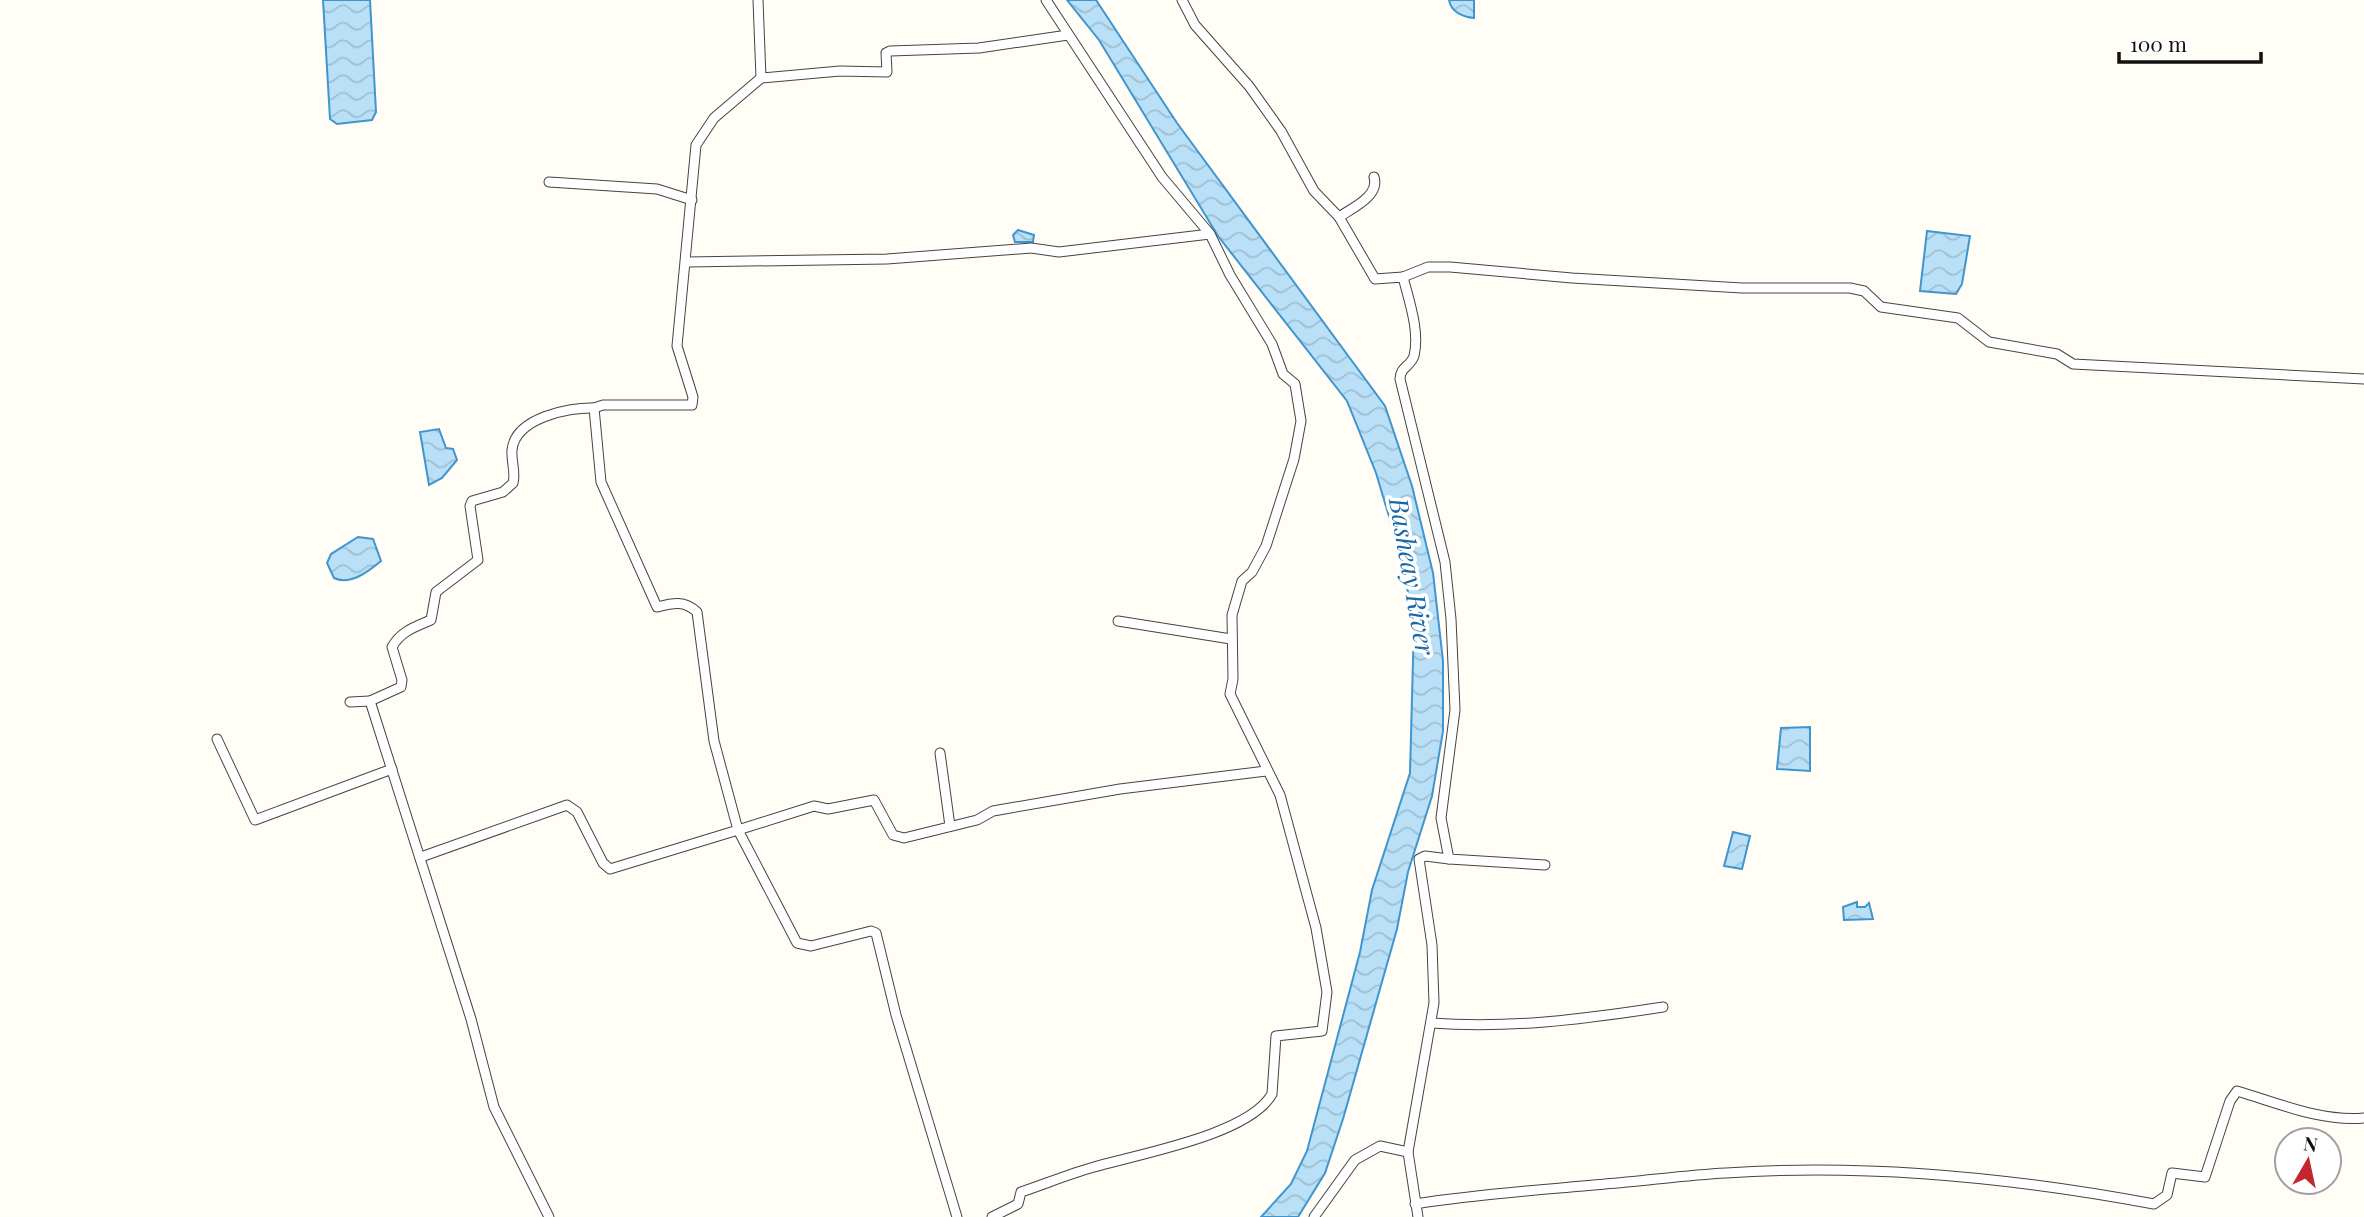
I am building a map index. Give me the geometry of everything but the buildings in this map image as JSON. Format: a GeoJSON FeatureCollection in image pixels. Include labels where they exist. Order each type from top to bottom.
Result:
{"type":"FeatureCollection","features":[{"type":"Feature","properties":{"kind":"street"},"geometry":{"type":"LineString","coordinates":[[758,0],[761,78]]}},
{"type":"Feature","properties":{"kind":"street"},"geometry":{"type":"LineString","coordinates":[[992,1217],[1018,1204],[1021,1192],[1091,1167],[1212,1136],[1268,1102],[1272,1094],[1276,1036],[1322,1031],[1327,992],[1316,928],[1280,795],[1230,694],[1233,678],[1232,615],[1242,581],[1252,572],[1266,545],[1294,459],[1301,421],[1295,384],[1283,374],[1272,344],[1230,275],[1210,234],[1162,177],[1046,0]]}},
{"type":"Feature","properties":{"kind":"street"},"geometry":{"type":"LineString","coordinates":[[1182,0],[1195,25],[1249,86],[1281,131],[1314,191],[1339,217],[1375,279],[1404,277],[1428,267],[1450,267],[1572,278],[1742,288],[1850,288],[1864,291],[1877,304],[1887,309],[1958,318],[1989,342],[2057,354],[2073,364],[2364,379]]}},
{"type":"Feature","properties":{"kind":"street"},"geometry":{"type":"LineString","coordinates":[[350,702],[370,701],[401,687],[392,647],[404,632],[431,620],[436,592],[478,560],[470,506],[472,501],[503,492],[513,483],[512,448],[522,431],[542,418],[575,408],[603,405],[692,405],[693,397],[677,346],[696,145],[714,118],[761,78],[841,71],[887,72],[886,53],[890,51],[979,48],[1068,35]]}},
{"type":"Feature","properties":{"kind":"street"},"geometry":{"type":"LineString","coordinates":[[1339,217],[1372,193],[1376,184],[1374,177]]}},
{"type":"Feature","properties":{"kind":"street"},"geometry":{"type":"LineString","coordinates":[[549,182],[657,189],[692,200]]}},
{"type":"Feature","properties":{"kind":"street"},"geometry":{"type":"LineString","coordinates":[[687,262],[875,260],[1031,248],[1059,253],[1210,234]]}},
{"type":"Feature","properties":{"kind":"street"},"geometry":{"type":"LineString","coordinates":[[1404,277],[1416,335],[1414,356],[1402,369],[1400,379],[1445,562],[1451,619],[1455,710],[1441,818],[1449,859]]}},
{"type":"Feature","properties":{"kind":"street"},"geometry":{"type":"LineString","coordinates":[[594,408],[601,482],[657,607],[672,603],[688,604],[697,612],[714,741],[738,830],[797,943],[811,946],[871,931],[876,933],[896,1015],[957,1217]]}},
{"type":"Feature","properties":{"kind":"street"},"geometry":{"type":"LineString","coordinates":[[1118,621],[1231,639]]}},
{"type":"Feature","properties":{"kind":"street"},"geometry":{"type":"LineString","coordinates":[[370,701],[421,857],[494,1107],[548,1217]]}},
{"type":"Feature","properties":{"kind":"street"},"geometry":{"type":"LineString","coordinates":[[216,739],[255,820],[391,768]]}},
{"type":"Feature","properties":{"kind":"street"},"geometry":{"type":"LineString","coordinates":[[940,753],[950,826]]}},
{"type":"Feature","properties":{"kind":"street"},"geometry":{"type":"LineString","coordinates":[[421,857],[567,805],[577,812],[603,863],[610,869],[814,806],[828,809],[874,800],[897,838],[977,820],[993,811],[1266,771]]}},
{"type":"Feature","properties":{"kind":"street"},"geometry":{"type":"LineString","coordinates":[[1418,1217],[1408,1152],[1434,1003],[1432,945],[1419,859],[1425,856],[1545,865]]}},
{"type":"Feature","properties":{"kind":"street"},"geometry":{"type":"LineString","coordinates":[[1431,1023],[1476,1027],[1563,1021],[1663,1007]]}},
{"type":"Feature","properties":{"kind":"street"},"geometry":{"type":"LineString","coordinates":[[1415,1204],[1486,1193],[1727,1172],[1787,1171],[1852,1171],[2050,1186],[2154,1204],[2167,1195],[2172,1173],[2205,1177],[2230,1101],[2237,1091],[2305,1113],[2353,1121],[2364,1118]]}},
{"type":"Feature","properties":{"kind":"street"},"geometry":{"type":"LineString","coordinates":[[1314,1217],[1354,1160],[1380,1146],[1408,1152]]}},
{"type":"Feature","properties":{"kind":"water"},"geometry":{"type":"Polygon","coordinates":[[[323,0],[370,0],[376,112],[372,120],[337,124],[330,119],[323,0]]]}},
{"type":"Feature","properties":{"kind":"water","name":"Basheay River"},"geometry":{"type":"Polygon","coordinates":[[[1067,0],[1096,0],[1177,123],[1385,406],[1412,486],[1433,573],[1443,661],[1443,731],[1432,796],[1408,872],[1397,929],[1343,1119],[1325,1173],[1298,1217],[1261,1217],[1291,1184],[1307,1151],[1360,952],[1372,890],[1410,773],[1414,622],[1400,553],[1376,473],[1347,401],[1218,236],[1099,40],[1067,0]]]}},
{"type":"Feature","properties":{"kind":"water"},"geometry":{"type":"Polygon","coordinates":[[[1449,0],[1474,0],[1474,18],[1458,13],[1449,0]]]}},
{"type":"Feature","properties":{"kind":"water"},"geometry":{"type":"Polygon","coordinates":[[[1018,230],[1034,235],[1033,242],[1015,242],[1013,235],[1018,230]]]}},
{"type":"Feature","properties":{"kind":"water"},"geometry":{"type":"Polygon","coordinates":[[[1927,231],[1970,236],[1962,284],[1956,294],[1920,291],[1927,231]]]}},
{"type":"Feature","properties":{"kind":"water"},"geometry":{"type":"Polygon","coordinates":[[[439,429],[446,448],[453,449],[457,460],[442,478],[429,485],[420,432],[439,429]]]}},
{"type":"Feature","properties":{"kind":"water"},"geometry":{"type":"Polygon","coordinates":[[[358,537],[373,539],[381,561],[353,579],[334,578],[327,563],[331,554],[358,537]]]}},
{"type":"Feature","properties":{"kind":"water"},"geometry":{"type":"Polygon","coordinates":[[[1810,727],[1810,771],[1777,769],[1781,728],[1810,727]]]}},
{"type":"Feature","properties":{"kind":"water"},"geometry":{"type":"Polygon","coordinates":[[[1733,832],[1750,836],[1742,869],[1724,866],[1733,832]]]}},
{"type":"Feature","properties":{"kind":"water"},"geometry":{"type":"Polygon","coordinates":[[[1857,902],[1857,907],[1865,907],[1869,903],[1873,919],[1844,920],[1843,907],[1857,902]]]}}]}
